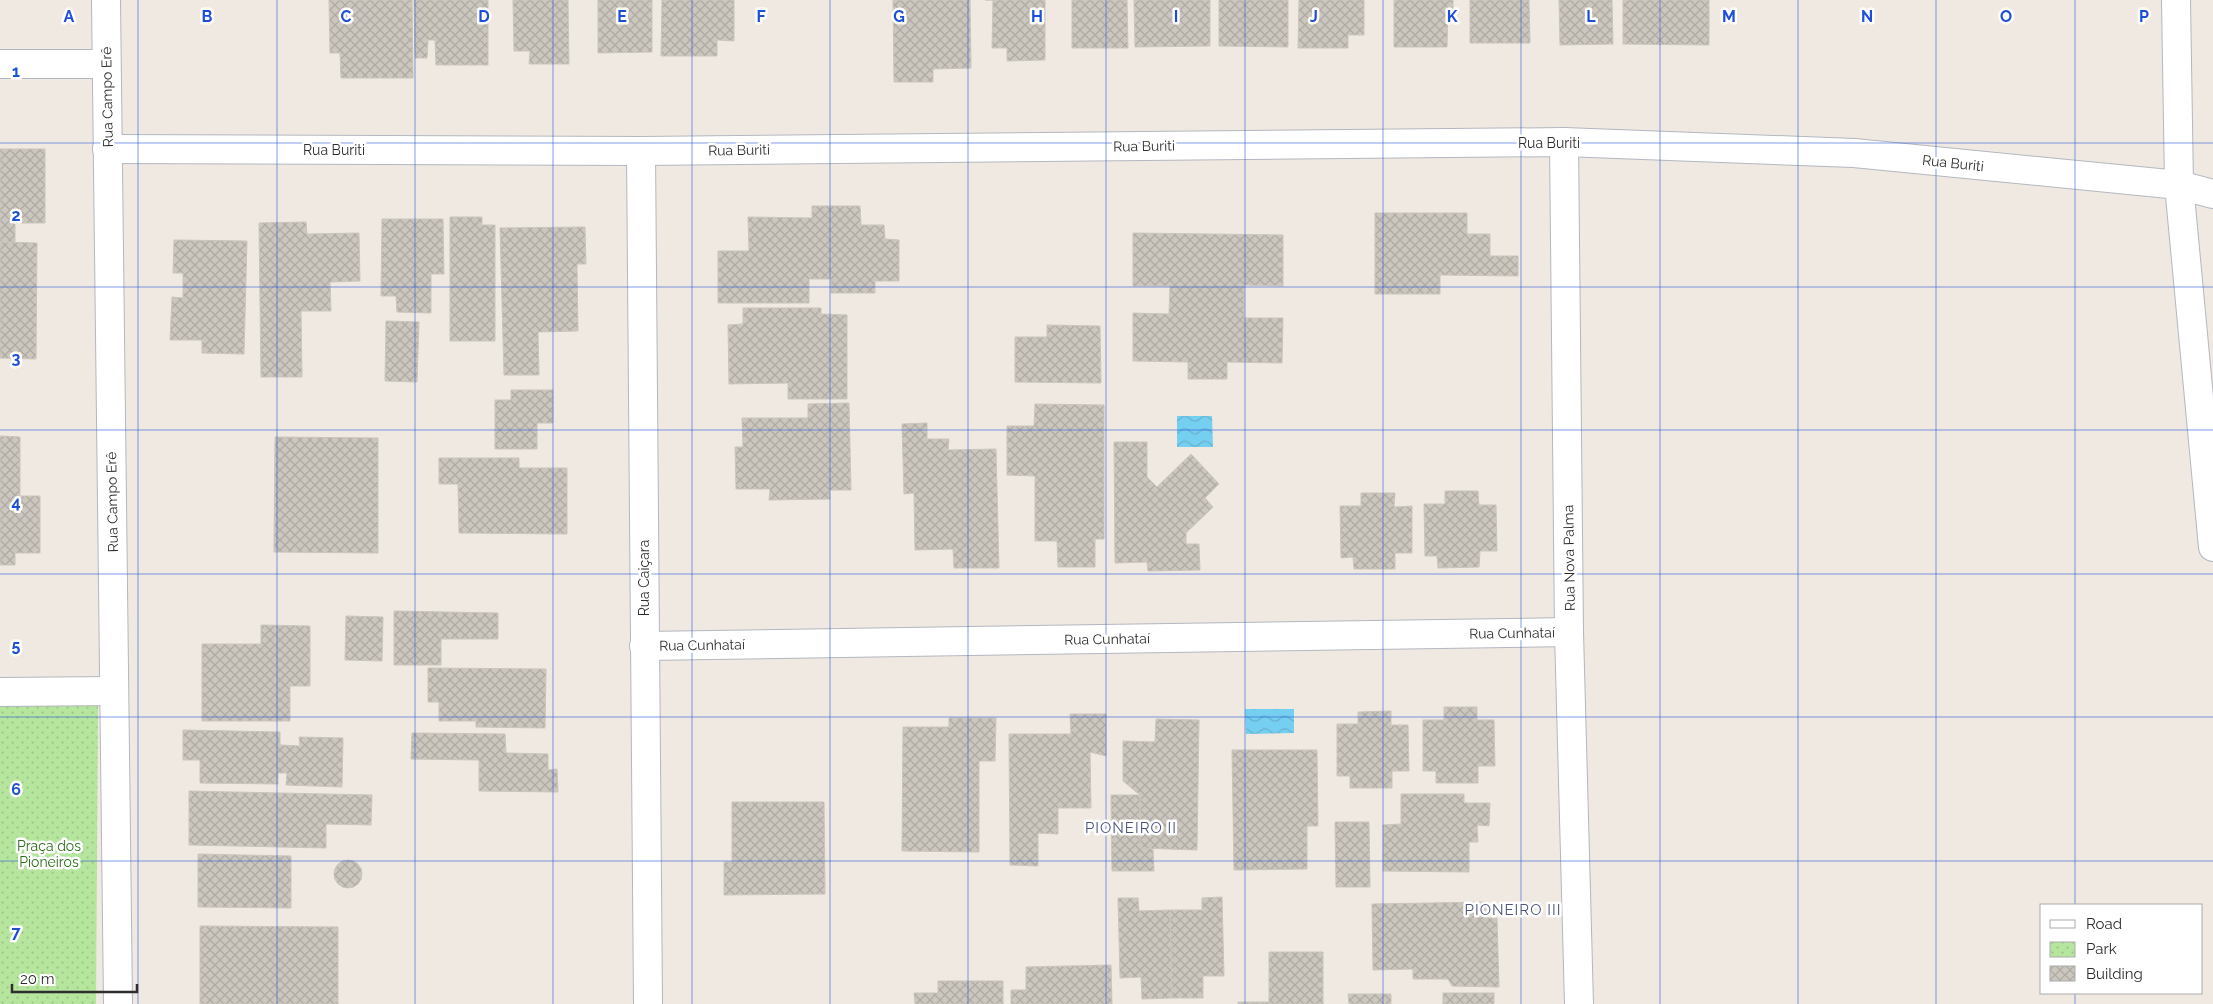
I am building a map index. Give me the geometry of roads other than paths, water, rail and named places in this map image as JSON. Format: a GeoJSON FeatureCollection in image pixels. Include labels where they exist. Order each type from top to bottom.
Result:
{"type":"FeatureCollection","features":[{"type":"Feature","properties":{"kind":"street","name":"Rua Campo Erê"},"geometry":{"type":"LineString","coordinates":[[106,0],[118,1004]]}},
{"type":"Feature","properties":{"kind":"street"},"geometry":{"type":"LineString","coordinates":[[2176,0],[2179,185],[2213,547]]}},
{"type":"Feature","properties":{"kind":"street"},"geometry":{"type":"LineString","coordinates":[[0,64],[106,64]]}},
{"type":"Feature","properties":{"kind":"street","name":"Rua Buriti"},"geometry":{"type":"LineString","coordinates":[[107,149],[641,151],[1564,142],[1854,153],[2179,185],[2213,194]]}},
{"type":"Feature","properties":{"kind":"street","name":"Rua Nova Palma"},"geometry":{"type":"LineString","coordinates":[[1564,142],[1569,632],[1579,1004]]}},
{"type":"Feature","properties":{"kind":"street","name":"Rua Caiçara"},"geometry":{"type":"LineString","coordinates":[[641,151],[648,1004]]}},
{"type":"Feature","properties":{"kind":"street","name":"Rua Cunhataí"},"geometry":{"type":"LineString","coordinates":[[644,646],[1569,632]]}},
{"type":"Feature","properties":{"kind":"street"},"geometry":{"type":"LineString","coordinates":[[0,692],[114,691]]}},
{"type":"Feature","properties":{"kind":"water"},"geometry":{"type":"Polygon","coordinates":[[[1177,416],[1212,416],[1213,447],[1177,447],[1177,416]]]}},
{"type":"Feature","properties":{"kind":"water"},"geometry":{"type":"Polygon","coordinates":[[[1245,709],[1294,709],[1294,733],[1246,734],[1245,709]]]}},
{"type":"Feature","properties":{"kind":"district","name":"PIONEIRO II"},"geometry":{"type":"Point","coordinates":[1131,828]}},
{"type":"Feature","properties":{"kind":"district","name":"PIONEIRO III"},"geometry":{"type":"Point","coordinates":[1513,910]}},
{"type":"Feature","properties":{"kind":"park label","name":"Praça dos Pioneiros"},"geometry":{"type":"Point","coordinates":[49,854]}}]}
